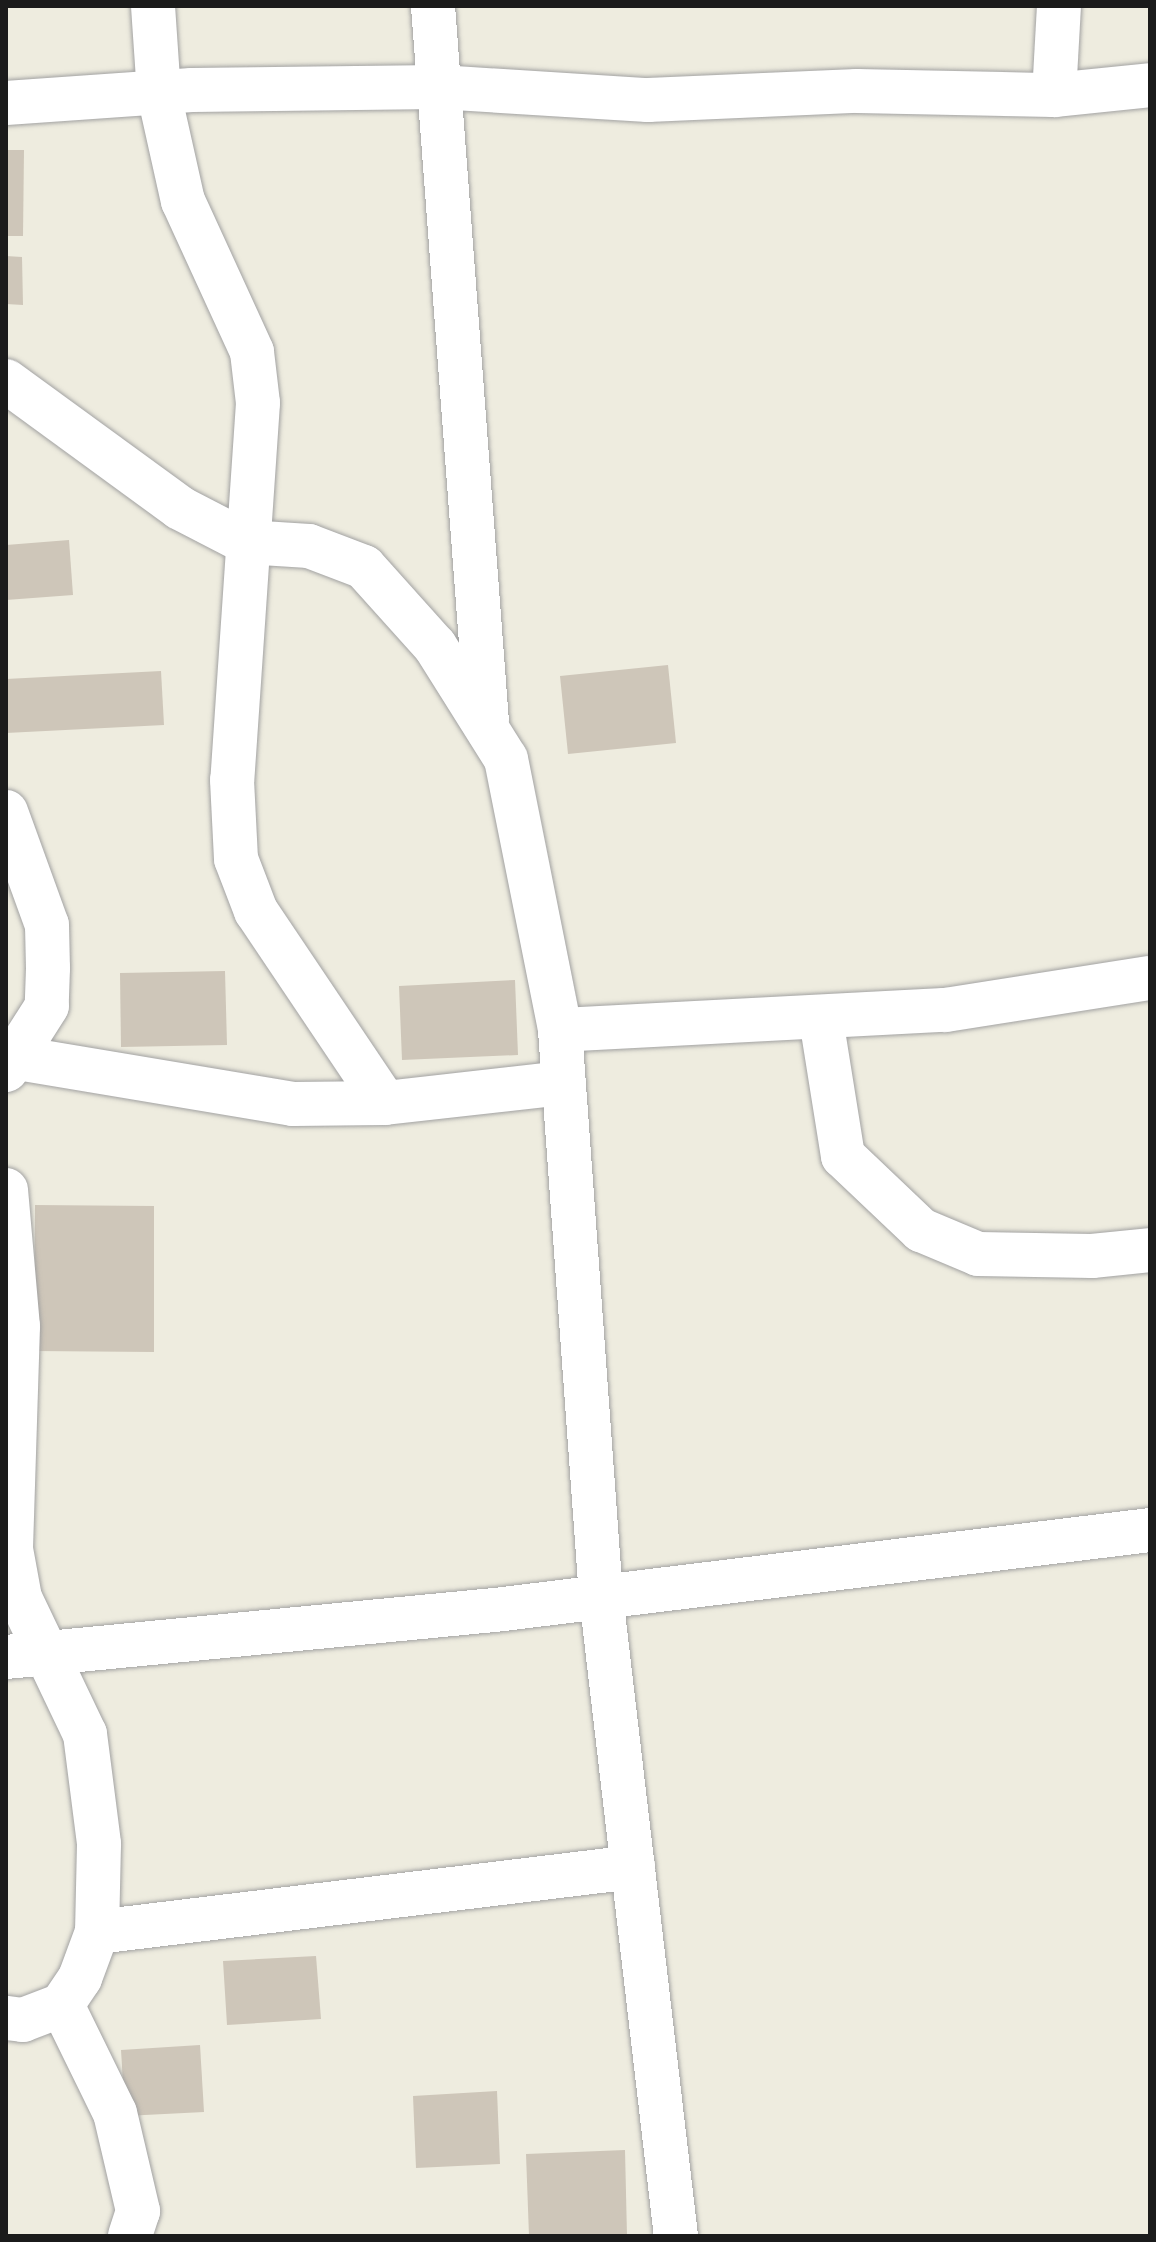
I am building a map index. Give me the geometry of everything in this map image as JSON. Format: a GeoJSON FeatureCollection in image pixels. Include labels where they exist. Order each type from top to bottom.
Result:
{"type":"FeatureCollection","features":[{"type":"Feature","properties":{"kind":"street"},"geometry":{"type":"LineString","coordinates":[[153,6],[159,94],[183,201],[252,352],[258,403],[246,542],[232,780],[236,859],[256,911],[385,1103]]}},
{"type":"Feature","properties":{"kind":"street"},"geometry":{"type":"LineString","coordinates":[[433,6],[488,730]]}},
{"type":"Feature","properties":{"kind":"street"},"geometry":{"type":"LineString","coordinates":[[1054,95],[1059,6]]}},
{"type":"Feature","properties":{"kind":"street"},"geometry":{"type":"LineString","coordinates":[[6,103],[159,94],[439,87],[648,100],[857,91],[1054,95],[1150,85]]}},
{"type":"Feature","properties":{"kind":"street"},"geometry":{"type":"LineString","coordinates":[[6,381],[180,508],[246,542],[309,546],[364,567],[435,646],[506,759],[560,1030],[601,1596],[676,2236]]}},
{"type":"Feature","properties":{"kind":"street"},"geometry":{"type":"LineString","coordinates":[[6,812],[19,869],[47,925],[47,1006],[12,1064],[293,1104],[385,1103],[564,1083]]}},
{"type":"Feature","properties":{"kind":"street"},"geometry":{"type":"LineString","coordinates":[[560,1030],[821,1019],[1006,1002],[1150,978]]}},
{"type":"Feature","properties":{"kind":"street"},"geometry":{"type":"LineString","coordinates":[[821,1019],[843,1156],[921,1230],[978,1254],[1092,1256],[1150,1250]]}},
{"type":"Feature","properties":{"kind":"street"},"geometry":{"type":"LineString","coordinates":[[6,1190],[12,1363],[11,1549],[27,1655],[85,1734],[99,1844],[97,1932],[62,2005],[23,2020],[6,2018]]}},
{"type":"Feature","properties":{"kind":"street"},"geometry":{"type":"LineString","coordinates":[[27,1655],[601,1596],[1150,1530]]}},
{"type":"Feature","properties":{"kind":"street"},"geometry":{"type":"LineString","coordinates":[[97,1932],[633,1867]]}},
{"type":"Feature","properties":{"kind":"street"},"geometry":{"type":"LineString","coordinates":[[62,2005],[115,2113],[138,2211],[130,2236]]}},
{"type":"Feature","properties":{"kind":"building"},"geometry":{"type":"Polygon","coordinates":[[[6,150],[24,150],[23,236],[6,236],[6,150]]]}},
{"type":"Feature","properties":{"kind":"building"},"geometry":{"type":"Polygon","coordinates":[[[6,256],[22,257],[23,305],[6,304],[6,256]]]}},
{"type":"Feature","properties":{"kind":"building"},"geometry":{"type":"Polygon","coordinates":[[[69,540],[73,595],[6,600],[6,545],[69,540]]]}},
{"type":"Feature","properties":{"kind":"building"},"geometry":{"type":"Polygon","coordinates":[[[668,665],[676,743],[568,754],[560,676],[668,665]]]}},
{"type":"Feature","properties":{"kind":"building"},"geometry":{"type":"Polygon","coordinates":[[[161,671],[164,725],[6,733],[6,679],[161,671]]]}},
{"type":"Feature","properties":{"kind":"building"},"geometry":{"type":"Polygon","coordinates":[[[225,971],[227,1045],[121,1047],[120,973],[225,971]]]}},
{"type":"Feature","properties":{"kind":"building"},"geometry":{"type":"Polygon","coordinates":[[[515,980],[518,1055],[402,1060],[399,986],[515,980]]]}},
{"type":"Feature","properties":{"kind":"building"},"geometry":{"type":"Polygon","coordinates":[[[35,1205],[154,1206],[154,1352],[34,1351],[35,1205]]]}},
{"type":"Feature","properties":{"kind":"building"},"geometry":{"type":"Polygon","coordinates":[[[316,1956],[321,2019],[227,2025],[223,1961],[316,1956]]]}},
{"type":"Feature","properties":{"kind":"building"},"geometry":{"type":"Polygon","coordinates":[[[200,2045],[204,2112],[125,2116],[121,2050],[200,2045]]]}},
{"type":"Feature","properties":{"kind":"building"},"geometry":{"type":"Polygon","coordinates":[[[497,2091],[500,2164],[416,2168],[413,2096],[497,2091]]]}},
{"type":"Feature","properties":{"kind":"building"},"geometry":{"type":"Polygon","coordinates":[[[625,2150],[627,2236],[529,2236],[526,2154],[625,2150]]]}}]}
